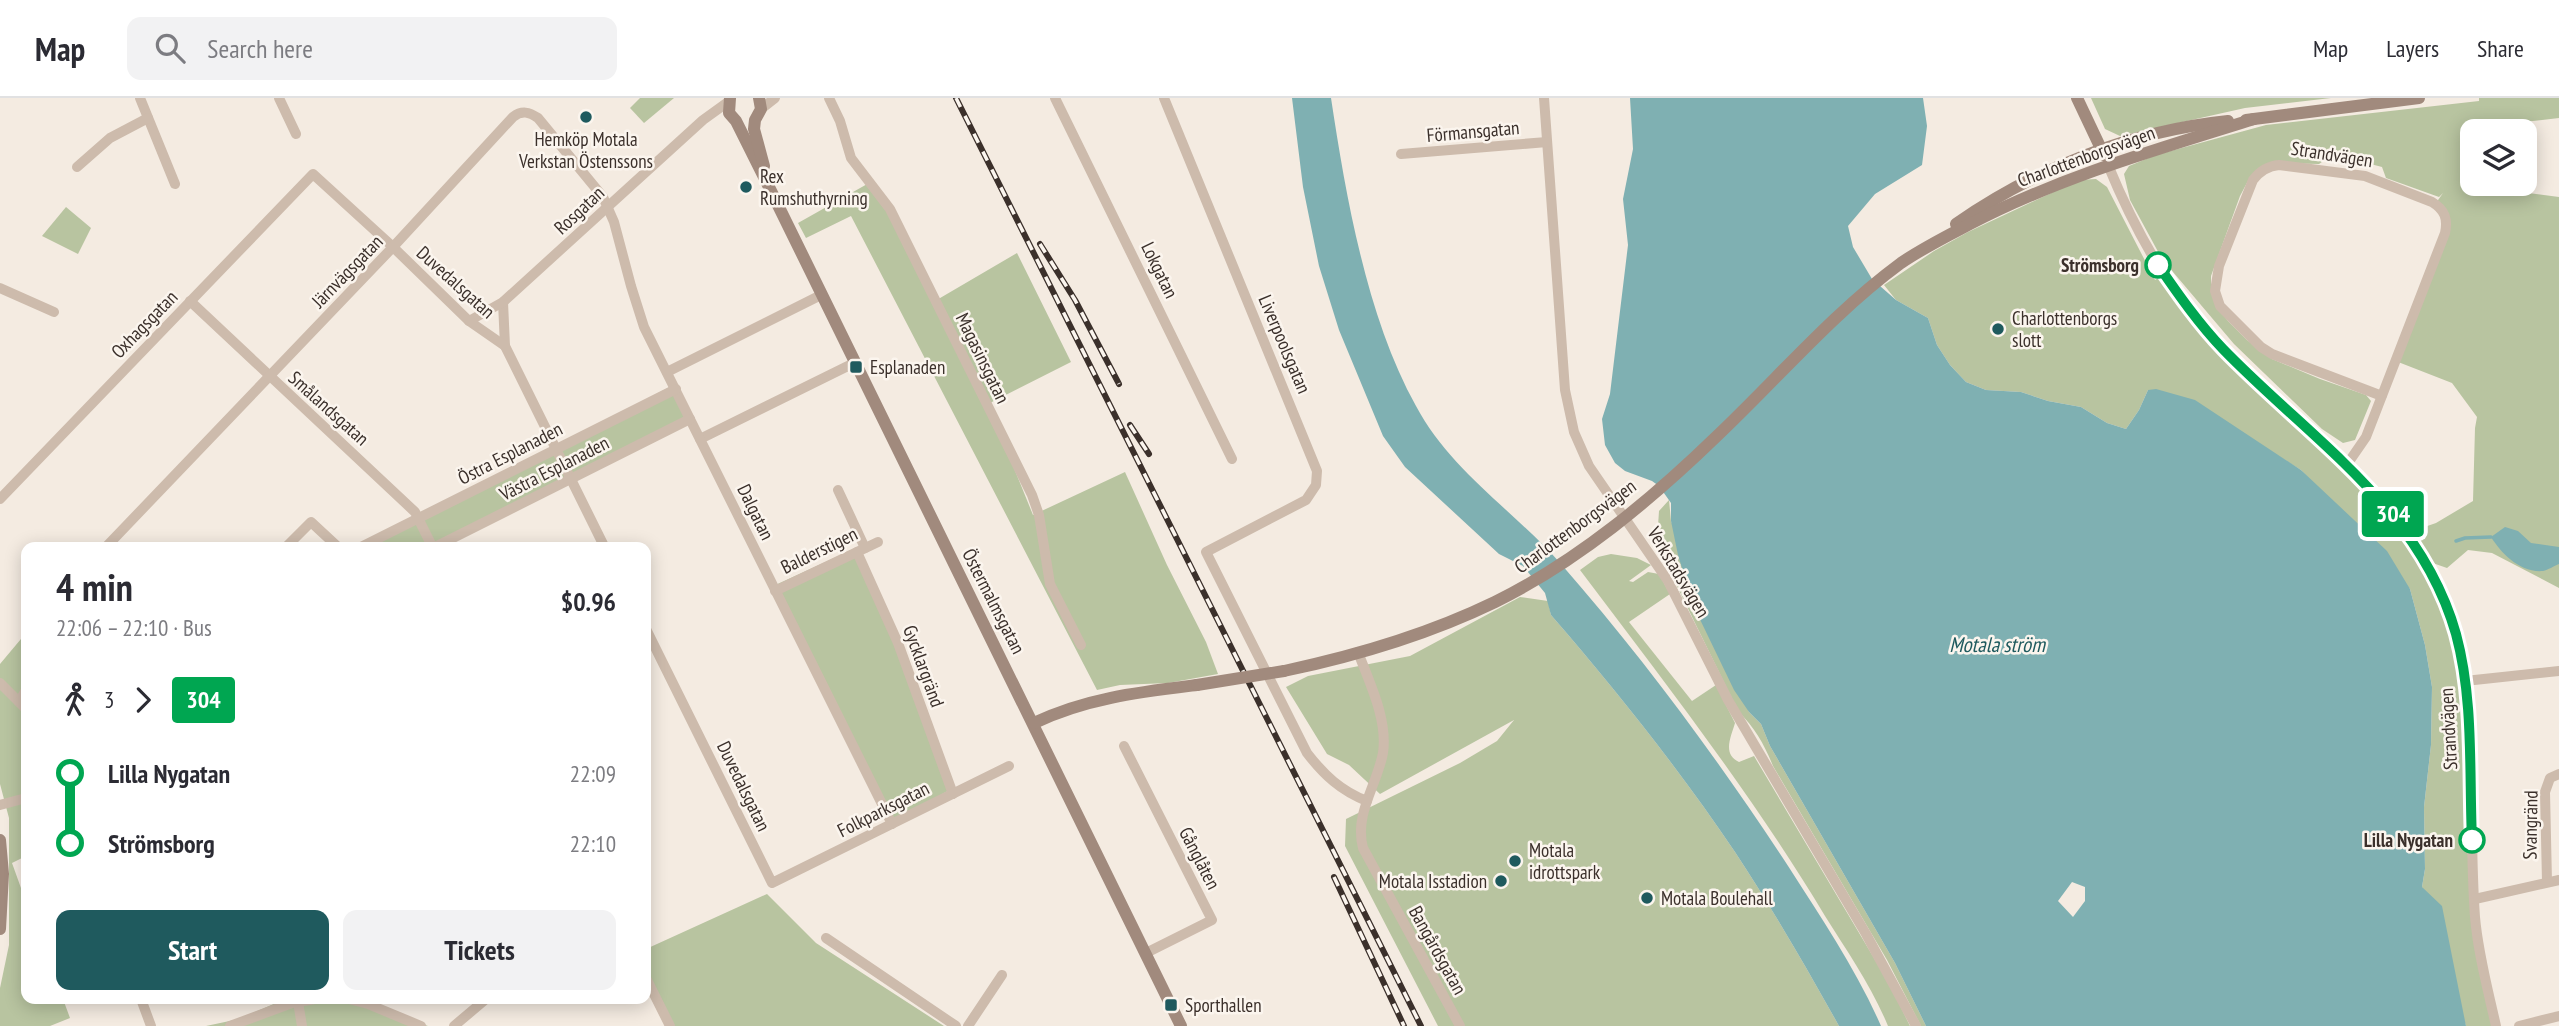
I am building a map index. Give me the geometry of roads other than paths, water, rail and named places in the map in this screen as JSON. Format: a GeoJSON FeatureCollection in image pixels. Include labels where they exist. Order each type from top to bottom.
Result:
{"type":"FeatureCollection","features":[{"type":"Feature","properties":{"kind":"main road","name":"Strandvägen"},"geometry":{"type":"LineString","coordinates":[[2077,98],[2108,165]]}},
{"type":"Feature","properties":{"kind":"main road","name":"Charlottenborgsvägen"},"geometry":{"type":"LineString","coordinates":[[1936,241],[1950,228],[1999,195],[2060,166],[2126,142],[2196,125],[2419,98]]}},
{"type":"Feature","properties":{"kind":"main road","name":"Östermalmsgatan"},"geometry":{"type":"LineString","coordinates":[[729,100],[728,108],[1034,723],[1181,1026]]}},
{"type":"Feature","properties":{"kind":"main road"},"geometry":{"type":"LineString","coordinates":[[734,119],[746,123],[758,109]]}},
{"type":"Feature","properties":{"kind":"main road","name":"Östermalmsgatan"},"geometry":{"type":"LineString","coordinates":[[758,109],[756,141],[772,193]]}},
{"type":"Feature","properties":{"kind":"main road","name":"Charlottenborgsvägen"},"geometry":{"type":"LineString","coordinates":[[1034,723],[1094,700],[1283,671],[1359,652],[1475,611],[1566,560],[1624,517],[1721,432],[1822,330],[1884,276],[1936,241],[2015,202],[2108,165],[2254,119]]}},
{"type":"Feature","properties":{"kind":"main road"},"geometry":{"type":"LineString","coordinates":[[0,840],[3,874],[0,929]]}},
{"type":"Feature","properties":{"kind":"street"},"geometry":{"type":"LineString","coordinates":[[140,98],[175,184]]}},
{"type":"Feature","properties":{"kind":"street"},"geometry":{"type":"LineString","coordinates":[[279,98],[296,134]]}},
{"type":"Feature","properties":{"kind":"street"},"geometry":{"type":"LineString","coordinates":[[758,109],[775,98]]}},
{"type":"Feature","properties":{"kind":"street","name":"Magasinsgatan"},"geometry":{"type":"LineString","coordinates":[[829,98],[840,121],[851,158],[890,209],[1032,495],[1039,515],[1050,584],[1081,645]]}},
{"type":"Feature","properties":{"kind":"street","name":"Lokgatan"},"geometry":{"type":"LineString","coordinates":[[1055,98],[1232,458]]}},
{"type":"Feature","properties":{"kind":"street","name":"Liverpoolsgatan"},"geometry":{"type":"LineString","coordinates":[[1164,98],[1317,471],[1316,485],[1306,500],[1206,552],[1307,753],[1331,781],[1351,795],[1367,801]]}},
{"type":"Feature","properties":{"kind":"street","name":"Verkstadsvägen"},"geometry":{"type":"LineString","coordinates":[[1544,98],[1567,406],[1574,432],[1589,466],[1668,580],[1728,700],[1866,934],[1916,1026]]}},
{"type":"Feature","properties":{"kind":"street","name":"Rosgatan"},"geometry":{"type":"LineString","coordinates":[[468,321],[503,302],[703,120],[729,100]]}},
{"type":"Feature","properties":{"kind":"street","name":"Järnvägsgatan"},"geometry":{"type":"LineString","coordinates":[[110,542],[393,247],[513,117],[522,112],[538,118],[603,197],[607,207]]}},
{"type":"Feature","properties":{"kind":"street"},"geometry":{"type":"LineString","coordinates":[[710,117],[734,119]]}},
{"type":"Feature","properties":{"kind":"street"},"geometry":{"type":"LineString","coordinates":[[77,167],[110,138],[148,118]]}},
{"type":"Feature","properties":{"kind":"street","name":"Förmansgatan"},"geometry":{"type":"LineString","coordinates":[[1401,154],[1547,142]]}},
{"type":"Feature","properties":{"kind":"street","name":"Strandvägen"},"geometry":{"type":"LineString","coordinates":[[2108,165],[2138,234],[2189,308],[2221,347],[2387,507],[2424,558],[2452,620],[2465,681],[2478,937],[2496,1026]]}},
{"type":"Feature","properties":{"kind":"street","name":"Strandvägen"},"geometry":{"type":"LineString","coordinates":[[2346,466],[2366,437],[2382,396],[2445,233],[2447,220],[2438,205],[2365,176],[2279,165],[2269,167],[2253,180],[2219,265],[2215,285],[2220,306],[2261,347],[2273,354],[2382,396]]}},
{"type":"Feature","properties":{"kind":"street","name":"Duvedalsgatan"},"geometry":{"type":"LineString","coordinates":[[313,174],[468,321],[505,345]]}},
{"type":"Feature","properties":{"kind":"street","name":"Oxhagsgatan"},"geometry":{"type":"LineString","coordinates":[[0,499],[313,174]]}},
{"type":"Feature","properties":{"kind":"street","name":"Dalgatan"},"geometry":{"type":"LineString","coordinates":[[607,207],[614,222],[645,327],[892,824]]}},
{"type":"Feature","properties":{"kind":"street"},"geometry":{"type":"LineString","coordinates":[[0,288],[54,312]]}},
{"type":"Feature","properties":{"kind":"street"},"geometry":{"type":"LineString","coordinates":[[667,372],[821,295]]}},
{"type":"Feature","properties":{"kind":"street","name":"Smålandsgatan"},"geometry":{"type":"LineString","coordinates":[[190,301],[415,512],[430,542]]}},
{"type":"Feature","properties":{"kind":"street"},"geometry":{"type":"LineString","coordinates":[[503,302],[505,345],[602,542]]}},
{"type":"Feature","properties":{"kind":"street"},"geometry":{"type":"LineString","coordinates":[[700,439],[854,363]]}},
{"type":"Feature","properties":{"kind":"street","name":"Östra Esplanaden"},"geometry":{"type":"LineString","coordinates":[[371,542],[676,389]]}},
{"type":"Feature","properties":{"kind":"street","name":"Västra Esplanaden"},"geometry":{"type":"LineString","coordinates":[[445,542],[690,419]]}},
{"type":"Feature","properties":{"kind":"street","name":"Gycklargränd"},"geometry":{"type":"LineString","coordinates":[[838,490],[953,794]]}},
{"type":"Feature","properties":{"kind":"street"},"geometry":{"type":"LineString","coordinates":[[291,542],[311,522],[333,542]]}},
{"type":"Feature","properties":{"kind":"street","name":"Balderstigen"},"geometry":{"type":"LineString","coordinates":[[775,591],[878,542]]}},
{"type":"Feature","properties":{"kind":"street","name":"Duvedalsgatan"},"geometry":{"type":"LineString","coordinates":[[651,639],[772,883]]}},
{"type":"Feature","properties":{"kind":"street","name":"Bangårdsgatan"},"geometry":{"type":"LineString","coordinates":[[1359,652],[1380,716],[1384,743],[1361,830],[1367,857],[1460,1026]]}},
{"type":"Feature","properties":{"kind":"street"},"geometry":{"type":"LineString","coordinates":[[2465,681],[2559,671]]}},
{"type":"Feature","properties":{"kind":"street"},"geometry":{"type":"LineString","coordinates":[[0,683],[21,704]]}},
{"type":"Feature","properties":{"kind":"street","name":"Gånglåten"},"geometry":{"type":"LineString","coordinates":[[1124,746],[1212,919],[1146,953]]}},
{"type":"Feature","properties":{"kind":"street","name":"Folkparksgatan"},"geometry":{"type":"LineString","coordinates":[[772,883],[1009,766]]}},
{"type":"Feature","properties":{"kind":"street","name":"Svangränd"},"geometry":{"type":"LineString","coordinates":[[2547,882],[2545,792],[2550,778],[2559,774]]}},
{"type":"Feature","properties":{"kind":"street"},"geometry":{"type":"LineString","coordinates":[[0,805],[21,800]]}},
{"type":"Feature","properties":{"kind":"street"},"geometry":{"type":"LineString","coordinates":[[2474,899],[2559,880]]}},
{"type":"Feature","properties":{"kind":"street"},"geometry":{"type":"LineString","coordinates":[[826,938],[956,1026]]}},
{"type":"Feature","properties":{"kind":"street"},"geometry":{"type":"LineString","coordinates":[[968,1026],[1002,975]]}},
{"type":"Feature","properties":{"kind":"street"},"geometry":{"type":"LineString","coordinates":[[651,988],[670,1026]]}},
{"type":"Feature","properties":{"kind":"street"},"geometry":{"type":"LineString","coordinates":[[143,1004],[151,1026]]}},
{"type":"Feature","properties":{"kind":"street"},"geometry":{"type":"LineString","coordinates":[[230,1026],[288,1004]]}},
{"type":"Feature","properties":{"kind":"street"},"geometry":{"type":"LineString","coordinates":[[294,1004],[302,1026]]}},
{"type":"Feature","properties":{"kind":"street"},"geometry":{"type":"LineString","coordinates":[[368,1004],[421,1026]]}},
{"type":"Feature","properties":{"kind":"street"},"geometry":{"type":"LineString","coordinates":[[454,1026],[480,1004]]}},
{"type":"Feature","properties":{"kind":"street"},"geometry":{"type":"LineString","coordinates":[[2519,1026],[2559,1016]]}},
{"type":"Feature","properties":{"kind":"water"},"geometry":{"type":"Polygon","coordinates":[[[1292,98],[1331,98],[1352,216],[1372,296],[1399,372],[1430,429],[1464,470],[1561,564],[1681,712],[1764,829],[1814,907],[1850,965],[1881,1026],[1839,1026],[1789,938],[1735,852],[1646,730],[1551,615],[1545,593],[1523,566],[1499,554],[1405,467],[1383,436],[1339,330],[1319,266],[1303,187],[1292,98]]]}},
{"type":"Feature","properties":{"kind":"water","name":"Motala ström"},"geometry":{"type":"Polygon","coordinates":[[[1630,98],[1923,98],[1927,126],[1922,165],[1875,194],[1848,226],[1853,247],[1872,279],[1896,300],[1928,318],[1937,345],[1950,365],[1966,382],[1986,390],[2021,392],[2048,401],[2081,407],[2107,423],[2126,429],[2148,390],[2156,389],[2195,400],[2301,470],[2387,551],[2410,589],[2425,645],[2432,687],[2422,887],[2442,906],[2466,1026],[1926,1026],[1895,963],[1770,746],[1761,724],[1734,690],[1694,607],[1678,555],[1671,521],[1671,503],[1652,481],[1625,471],[1615,463],[1605,445],[1602,419],[1610,394],[1628,245],[1623,199],[1633,149],[1630,98]],[[2072,882],[2058,901],[2073,917],[2085,901],[2085,887],[2072,882]]]}},
{"type":"Feature","properties":{"kind":"water"},"geometry":{"type":"Polygon","coordinates":[[[2505,527],[2518,531],[2531,543],[2559,547],[2559,564],[2535,571],[2512,561],[2491,537],[2505,527]]]}},
{"type":"Feature","properties":{"kind":"waterway"},"geometry":{"type":"LineString","coordinates":[[2456,541],[2491,537]]}},
{"type":"Feature","properties":{"kind":"railway"},"geometry":{"type":"LineString","coordinates":[[956,98],[1421,1026]]}},
{"type":"Feature","properties":{"kind":"railway"},"geometry":{"type":"LineString","coordinates":[[1040,244],[1075,300],[1119,384]]}},
{"type":"Feature","properties":{"kind":"railway"},"geometry":{"type":"LineString","coordinates":[[1130,425],[1149,454]]}},
{"type":"Feature","properties":{"kind":"railway"},"geometry":{"type":"LineString","coordinates":[[1334,877],[1404,1026]]}},
{"type":"Feature","properties":{"kind":"place","name":"Hemköp Motala Verkstan Östenssons"},"geometry":{"type":"Point","coordinates":[586,117]}},
{"type":"Feature","properties":{"kind":"place","name":"Rex Rumshuthyrning"},"geometry":{"type":"Point","coordinates":[746,187]}},
{"type":"Feature","properties":{"kind":"place","name":"Strömsborg"},"geometry":{"type":"Point","coordinates":[2158,265]}},
{"type":"Feature","properties":{"kind":"place","name":"Charlottenborgs slott"},"geometry":{"type":"Point","coordinates":[1998,329]}},
{"type":"Feature","properties":{"kind":"place","name":"Esplanaden"},"geometry":{"type":"Point","coordinates":[856,367]}},
{"type":"Feature","properties":{"kind":"place","name":"Lilla Nygatan"},"geometry":{"type":"Point","coordinates":[2472,840]}},
{"type":"Feature","properties":{"kind":"place","name":"Motala idrottspark"},"geometry":{"type":"Point","coordinates":[1515,861]}},
{"type":"Feature","properties":{"kind":"place","name":"Motala Isstadion"},"geometry":{"type":"Point","coordinates":[1501,881]}},
{"type":"Feature","properties":{"kind":"place","name":"Motala Boulehall"},"geometry":{"type":"Point","coordinates":[1647,898]}},
{"type":"Feature","properties":{"kind":"place","name":"Sporthallen"},"geometry":{"type":"Point","coordinates":[1171,1005]}}]}
